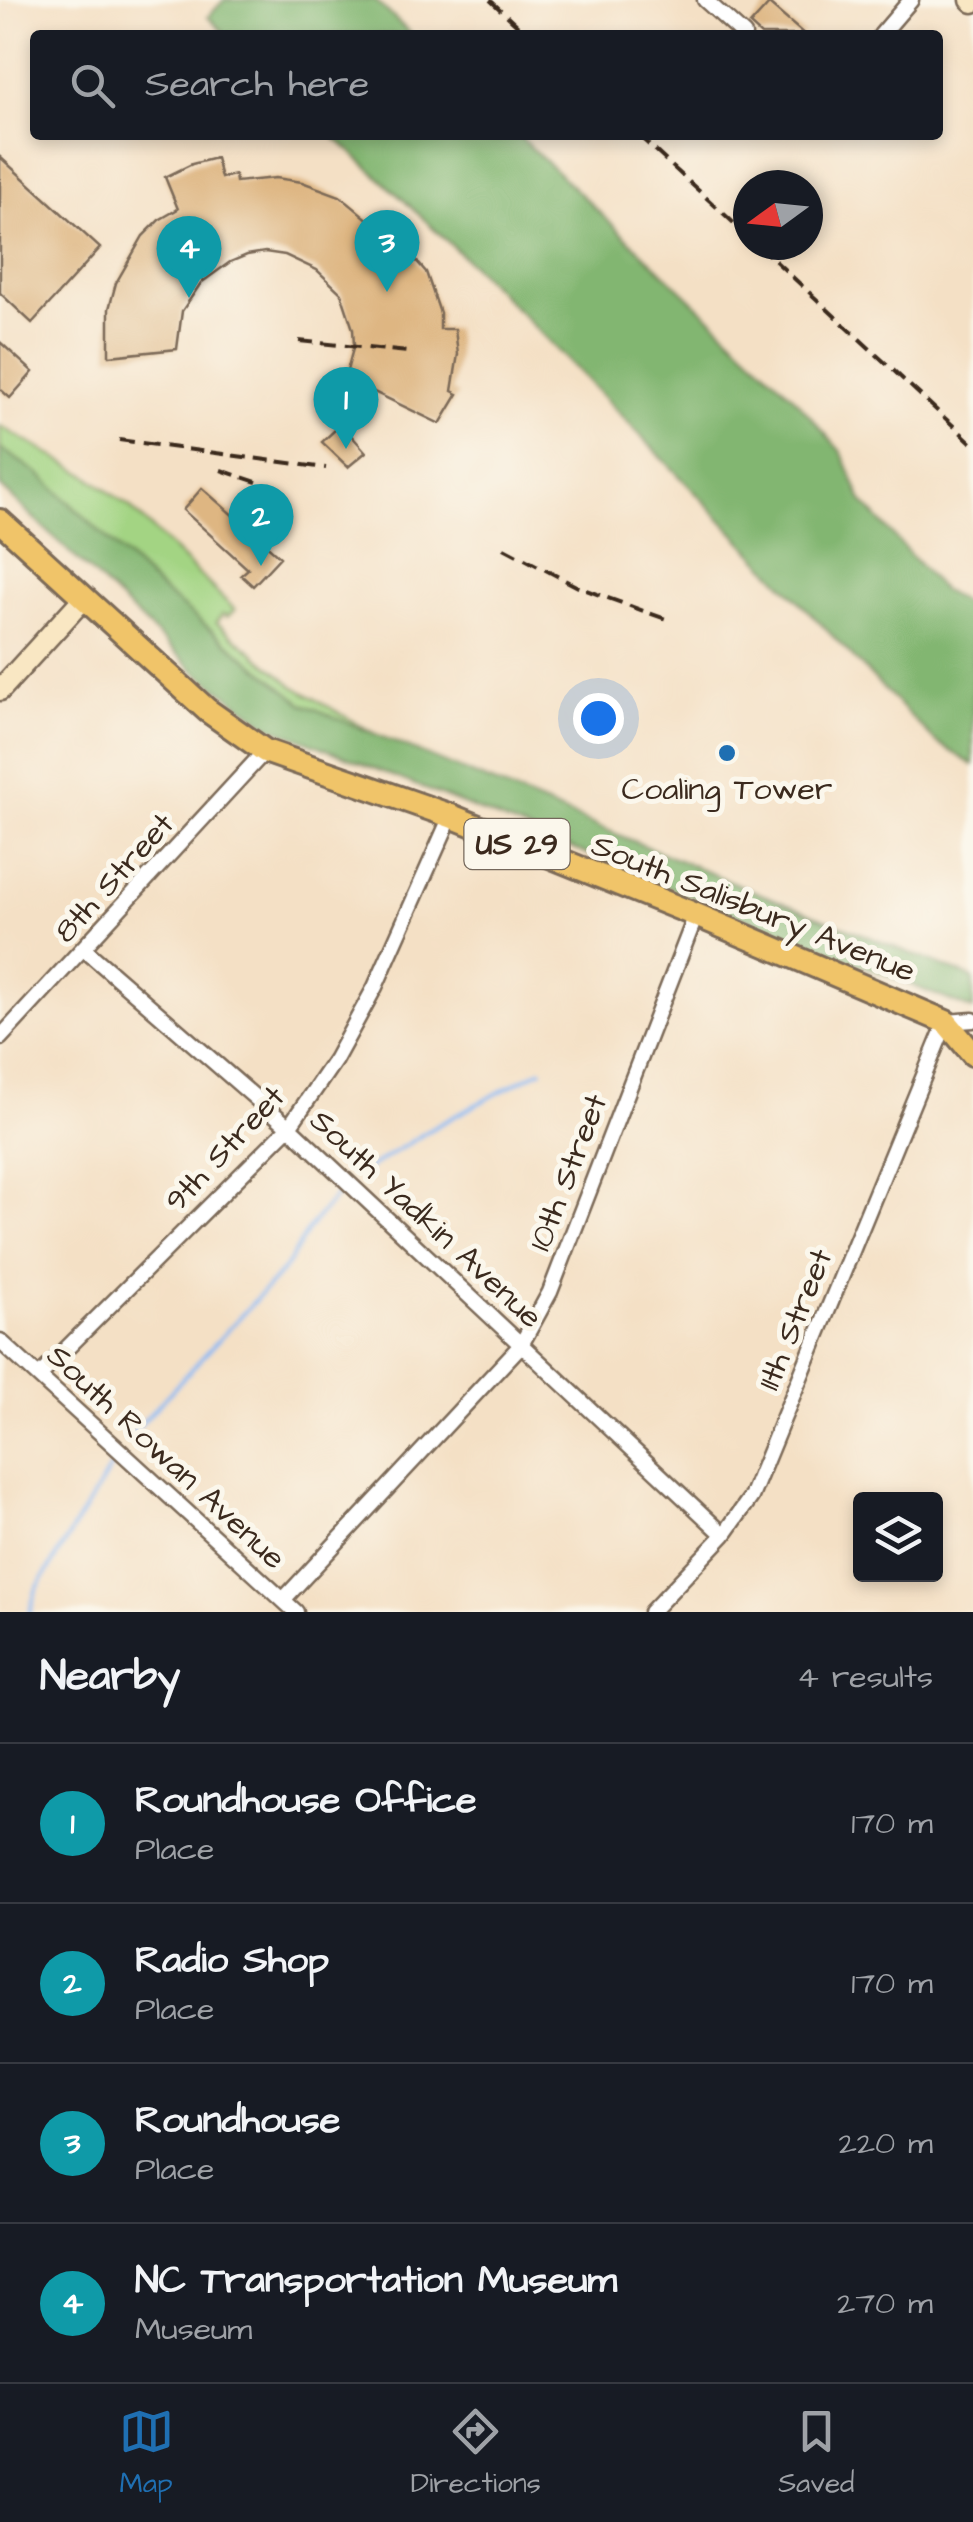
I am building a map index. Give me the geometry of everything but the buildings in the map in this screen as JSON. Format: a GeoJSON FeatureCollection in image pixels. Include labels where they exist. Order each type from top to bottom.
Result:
{"type":"FeatureCollection","features":[{"type":"Feature","properties":{"kind":"main road","name":"South Salisbury Avenue"},"geometry":{"type":"LineString","coordinates":[[0,521],[206,710],[265,750],[451,816],[946,1022],[973,1054]]}},
{"type":"Feature","properties":{"kind":"street"},"geometry":{"type":"LineString","coordinates":[[705,0],[738,30]]}},
{"type":"Feature","properties":{"kind":"street"},"geometry":{"type":"LineString","coordinates":[[884,30],[911,0]]}},
{"type":"Feature","properties":{"kind":"street"},"geometry":{"type":"LineString","coordinates":[[0,690],[83,599]]}},
{"type":"Feature","properties":{"kind":"street","name":"8th Street"},"geometry":{"type":"LineString","coordinates":[[3,1030],[84,949],[265,750]]}},
{"type":"Feature","properties":{"kind":"street","name":"9th Street"},"geometry":{"type":"LineString","coordinates":[[40,1374],[289,1127],[336,1060],[451,816]]}},
{"type":"Feature","properties":{"kind":"street","name":"10th Street"},"geometry":{"type":"LineString","coordinates":[[283,1600],[522,1344],[550,1292],[696,915]]}},
{"type":"Feature","properties":{"kind":"street","name":"South Yadkin Avenue"},"geometry":{"type":"LineString","coordinates":[[84,949],[289,1127],[724,1535]]}},
{"type":"Feature","properties":{"kind":"street"},"geometry":{"type":"LineString","coordinates":[[946,1022],[973,1020]]}},
{"type":"Feature","properties":{"kind":"street","name":"11th Street"},"geometry":{"type":"LineString","coordinates":[[652,1612],[724,1535],[751,1497],[946,1022]]}},
{"type":"Feature","properties":{"kind":"street","name":"South Rowan Avenue"},"geometry":{"type":"LineString","coordinates":[[0,1341],[296,1612]]}},
{"type":"Feature","properties":{"kind":"green space"},"geometry":{"type":"Polygon","coordinates":[[[224,0],[375,0],[407,30],[221,30],[208,17],[224,0]]]}},
{"type":"Feature","properties":{"kind":"green space"},"geometry":{"type":"Polygon","coordinates":[[[337,140],[523,140],[792,395],[842,453],[862,501],[942,590],[973,608],[973,765],[935,741],[564,357],[337,140]]]}},
{"type":"Feature","properties":{"kind":"green space"},"geometry":{"type":"Polygon","coordinates":[[[0,426],[88,476],[131,508],[235,610],[227,617],[223,614],[216,622],[295,687],[386,740],[303,704],[159,588],[40,475],[0,448],[0,426]]]}},
{"type":"Feature","properties":{"kind":"green space"},"geometry":{"type":"Polygon","coordinates":[[[0,448],[40,475],[159,588],[303,704],[973,978],[973,1010],[269,726],[196,672],[0,486],[0,448]]]}},
{"type":"Feature","properties":{"kind":"waterway"},"geometry":{"type":"LineString","coordinates":[[358,1175],[436,1126],[541,1070]]}},
{"type":"Feature","properties":{"kind":"waterway"},"geometry":{"type":"LineString","coordinates":[[127,1439],[285,1268],[309,1228],[344,1186]]}},
{"type":"Feature","properties":{"kind":"waterway"},"geometry":{"type":"LineString","coordinates":[[30,1612],[36,1590],[115,1460]]}},
{"type":"Feature","properties":{"kind":"railway"},"geometry":{"type":"LineString","coordinates":[[490,0],[523,30]]}},
{"type":"Feature","properties":{"kind":"railway"},"geometry":{"type":"LineString","coordinates":[[643,140],[733,222]]}},
{"type":"Feature","properties":{"kind":"railway"},"geometry":{"type":"LineString","coordinates":[[774,260],[973,444]]}},
{"type":"Feature","properties":{"kind":"railway"},"geometry":{"type":"LineString","coordinates":[[299,341],[408,352]]}},
{"type":"Feature","properties":{"kind":"railway"},"geometry":{"type":"LineString","coordinates":[[119,440],[326,468]]}},
{"type":"Feature","properties":{"kind":"railway"},"geometry":{"type":"LineString","coordinates":[[221,470],[286,492]]}},
{"type":"Feature","properties":{"kind":"railway"},"geometry":{"type":"LineString","coordinates":[[504,548],[578,587],[671,621]]}},
{"type":"Feature","properties":{"kind":"place","name":"Roundhouse"},"geometry":{"type":"Point","coordinates":[387,292]}},
{"type":"Feature","properties":{"kind":"place","name":"NC Transportation Museum"},"geometry":{"type":"Point","coordinates":[189,298]}},
{"type":"Feature","properties":{"kind":"place","name":"Roundhouse Office"},"geometry":{"type":"Point","coordinates":[346,449]}},
{"type":"Feature","properties":{"kind":"place","name":"Radio Shop"},"geometry":{"type":"Point","coordinates":[261,566]}},
{"type":"Feature","properties":{"kind":"place","name":"Coaling Tower"},"geometry":{"type":"Point","coordinates":[727,753]}}]}
